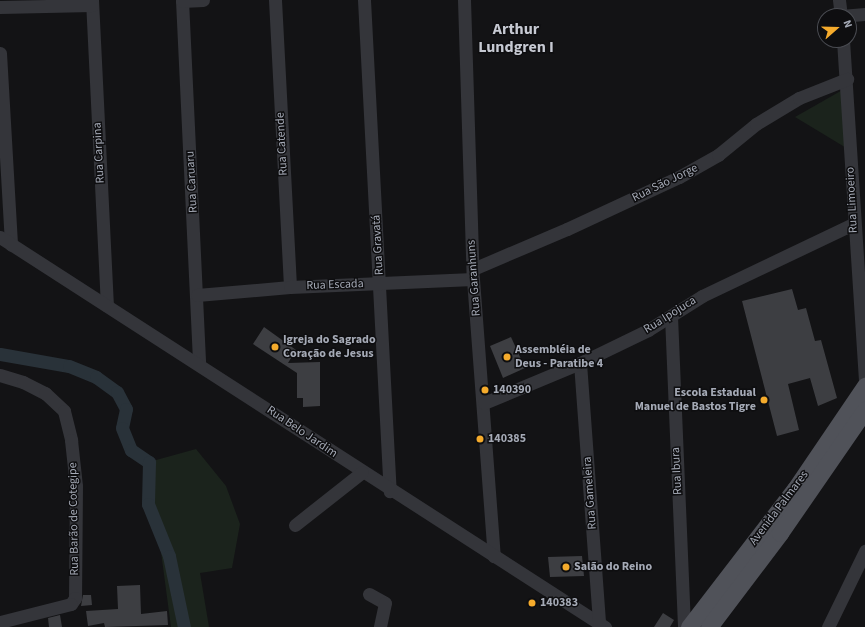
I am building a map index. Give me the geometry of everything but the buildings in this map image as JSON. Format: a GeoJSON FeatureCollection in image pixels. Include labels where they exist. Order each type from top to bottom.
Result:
{"type":"FeatureCollection","features":[{"type":"Feature","properties":{"kind":"main road","name":"Avenida Palmares"},"geometry":{"type":"LineString","coordinates":[[689,627],[795,489],[865,386]]}},
{"type":"Feature","properties":{"kind":"main road","name":"Avenida Palmares"},"geometry":{"type":"LineString","coordinates":[[709,627],[780,533],[865,410]]}},
{"type":"Feature","properties":{"kind":"street"},"geometry":{"type":"LineString","coordinates":[[182,1],[202,0]]}},
{"type":"Feature","properties":{"kind":"street","name":"Rua Catende"},"geometry":{"type":"LineString","coordinates":[[275,0],[290,287]]}},
{"type":"Feature","properties":{"kind":"street","name":"Rua Gravatá"},"geometry":{"type":"LineString","coordinates":[[364,0],[390,491]]}},
{"type":"Feature","properties":{"kind":"street","name":"Rua Garanhuns"},"geometry":{"type":"LineString","coordinates":[[464,0],[473,274],[484,403],[494,556]]}},
{"type":"Feature","properties":{"kind":"street","name":"Rua Caruaru"},"geometry":{"type":"LineString","coordinates":[[182,1],[197,295],[199,364]]}},
{"type":"Feature","properties":{"kind":"street"},"geometry":{"type":"LineString","coordinates":[[0,7],[92,3]]}},
{"type":"Feature","properties":{"kind":"street","name":"Rua Carpina"},"geometry":{"type":"LineString","coordinates":[[92,3],[107,306]]}},
{"type":"Feature","properties":{"kind":"street","name":"Rua Limoeiro"},"geometry":{"type":"LineString","coordinates":[[844,48],[853,224],[865,383]]}},
{"type":"Feature","properties":{"kind":"street"},"geometry":{"type":"LineString","coordinates":[[0,54],[11,245]]}},
{"type":"Feature","properties":{"kind":"street","name":"Rua São Jorge"},"geometry":{"type":"LineString","coordinates":[[473,274],[679,177],[718,155],[756,124],[793,102],[846,79]]}},
{"type":"Feature","properties":{"kind":"street","name":"Rua Ipojuca"},"geometry":{"type":"LineString","coordinates":[[484,403],[580,363],[648,330],[702,296],[853,224]]}},
{"type":"Feature","properties":{"kind":"street","name":"Rua Belo Jardim"},"geometry":{"type":"LineString","coordinates":[[0,237],[199,364],[390,491],[602,625]]}},
{"type":"Feature","properties":{"kind":"street","name":"Rua Escada"},"geometry":{"type":"LineString","coordinates":[[197,295],[290,287],[380,283],[473,274]]}},
{"type":"Feature","properties":{"kind":"street","name":"Rua Ibura"},"geometry":{"type":"LineString","coordinates":[[670,316],[684,627]]}},
{"type":"Feature","properties":{"kind":"street","name":"Rua Gameleira"},"geometry":{"type":"LineString","coordinates":[[580,363],[602,625]]}},
{"type":"Feature","properties":{"kind":"street","name":"Rua Barão de Cotegipe"},"geometry":{"type":"LineString","coordinates":[[0,375],[23,382],[45,393],[64,411],[71,440],[76,486],[75,598],[71,604],[0,622]]}},
{"type":"Feature","properties":{"kind":"street"},"geometry":{"type":"LineString","coordinates":[[295,525],[362,472]]}},
{"type":"Feature","properties":{"kind":"street"},"geometry":{"type":"LineString","coordinates":[[828,627],[865,551]]}},
{"type":"Feature","properties":{"kind":"street"},"geometry":{"type":"LineString","coordinates":[[369,594],[385,603],[380,627]]}},
{"type":"Feature","properties":{"kind":"shaded area"},"geometry":{"type":"Polygon","coordinates":[[[846,88],[848,149],[795,117],[846,88]]]}},
{"type":"Feature","properties":{"kind":"shaded area"},"geometry":{"type":"Polygon","coordinates":[[[196,449],[226,486],[240,524],[232,568],[200,573],[209,627],[171,627],[149,462],[196,449]]]}},
{"type":"Feature","properties":{"kind":"waterway"},"geometry":{"type":"LineString","coordinates":[[0,354],[69,366],[96,377],[117,392],[126,409],[122,428],[131,450],[149,462],[148,504],[169,556],[184,627]]}},
{"type":"Feature","properties":{"kind":"place","name":"Igreja do Sagrado Coração de Jesus"},"geometry":{"type":"Point","coordinates":[275,347]}},
{"type":"Feature","properties":{"kind":"place","name":"Assembléia de Deus - Paratibe 4"},"geometry":{"type":"Point","coordinates":[507,357]}},
{"type":"Feature","properties":{"kind":"place","name":"140390"},"geometry":{"type":"Point","coordinates":[485,390]}},
{"type":"Feature","properties":{"kind":"place","name":"Escola Estadual Manuel de Bastos Tigre"},"geometry":{"type":"Point","coordinates":[764,400]}},
{"type":"Feature","properties":{"kind":"place","name":"140385"},"geometry":{"type":"Point","coordinates":[480,439]}},
{"type":"Feature","properties":{"kind":"place","name":"Salão do Reino"},"geometry":{"type":"Point","coordinates":[566,567]}},
{"type":"Feature","properties":{"kind":"place","name":"140383"},"geometry":{"type":"Point","coordinates":[532,603]}},
{"type":"Feature","properties":{"kind":"district","name":"Arthur Lundgren I"},"geometry":{"type":"Point","coordinates":[516,38]}}]}
